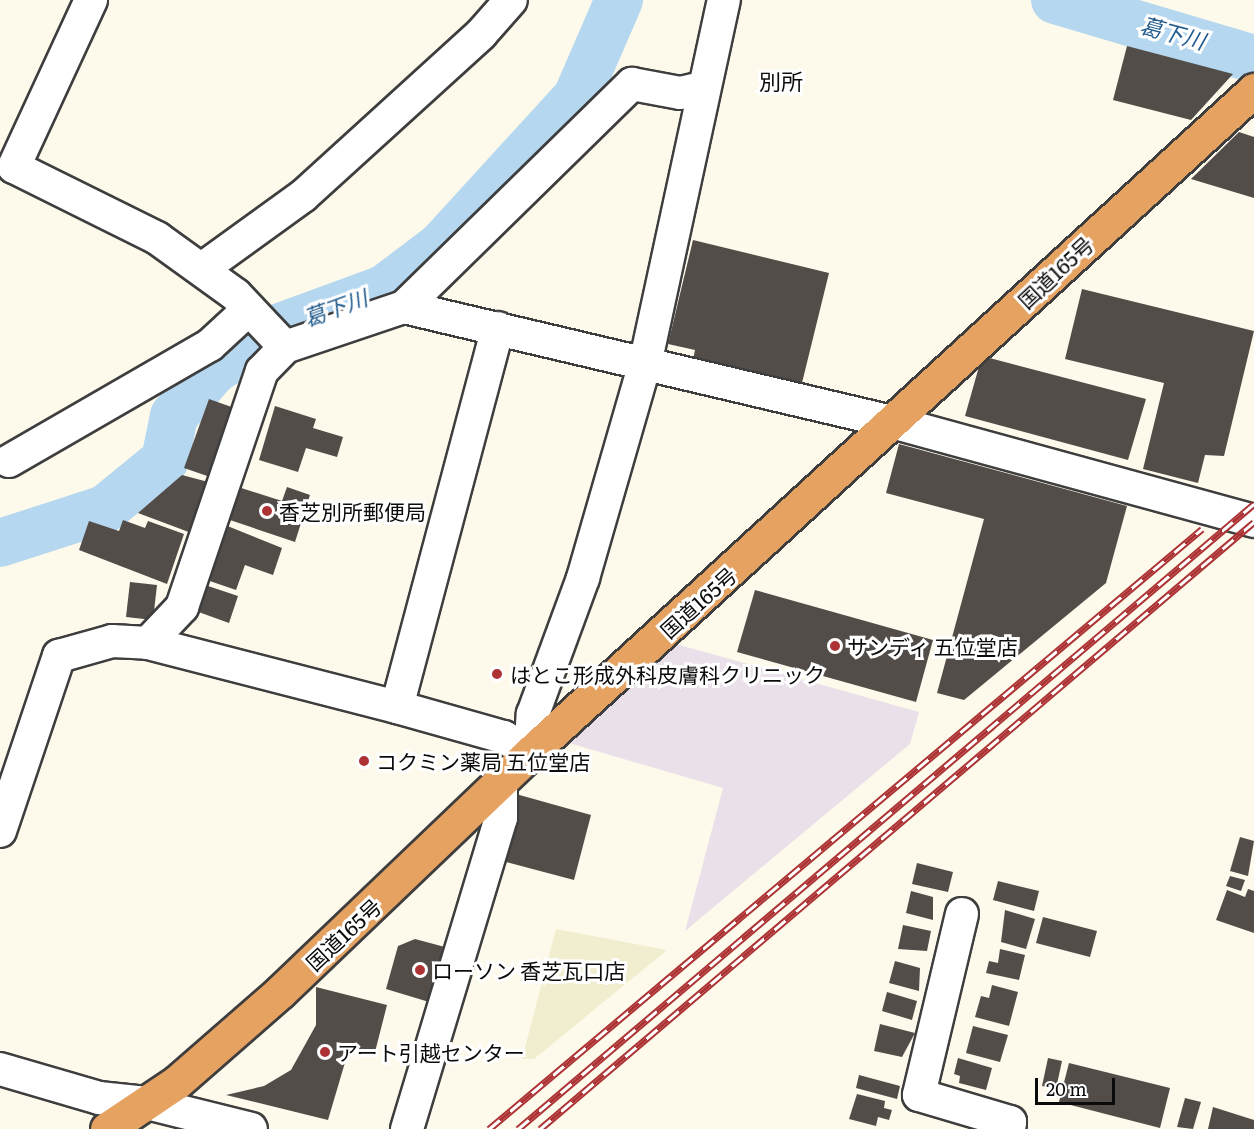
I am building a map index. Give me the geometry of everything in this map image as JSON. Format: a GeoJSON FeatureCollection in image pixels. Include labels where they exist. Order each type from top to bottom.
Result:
{"type":"FeatureCollection","features":[{"type":"Feature","properties":{"kind":"highway","name":"国道165号"},"geometry":{"type":"LineString","coordinates":[[107,1129],[147,1103],[280,992],[530,753],[1254,90]]}},
{"type":"Feature","properties":{"kind":"street"},"geometry":{"type":"LineString","coordinates":[[91,0],[7,165],[157,238],[202,268],[249,309],[285,347]]}},
{"type":"Feature","properties":{"kind":"street"},"geometry":{"type":"LineString","coordinates":[[202,268],[303,196],[473,42],[511,0]]}},
{"type":"Feature","properties":{"kind":"street"},"geometry":{"type":"LineString","coordinates":[[0,831],[59,656],[112,641],[148,643],[398,707],[504,737],[530,753],[533,714],[584,578],[646,360],[701,88],[724,0]]}},
{"type":"Feature","properties":{"kind":"street"},"geometry":{"type":"LineString","coordinates":[[148,643],[182,607],[262,371],[285,347],[404,307],[632,84],[680,93],[701,88]]}},
{"type":"Feature","properties":{"kind":"street"},"geometry":{"type":"LineString","coordinates":[[404,307],[646,360],[892,422],[1254,522]]}},
{"type":"Feature","properties":{"kind":"street"},"geometry":{"type":"LineString","coordinates":[[9,461],[210,345],[249,309]]}},
{"type":"Feature","properties":{"kind":"street"},"geometry":{"type":"LineString","coordinates":[[398,707],[498,328]]}},
{"type":"Feature","properties":{"kind":"street"},"geometry":{"type":"LineString","coordinates":[[407,1129],[501,818],[501,781]]}},
{"type":"Feature","properties":{"kind":"street"},"geometry":{"type":"LineString","coordinates":[[962,914],[919,1095],[1010,1122],[1009,1129]]}},
{"type":"Feature","properties":{"kind":"street"},"geometry":{"type":"LineString","coordinates":[[0,1069],[99,1098],[147,1103],[251,1129]]}},
{"type":"Feature","properties":{"kind":"shaded area"},"geometry":{"type":"Polygon","coordinates":[[[669,642],[919,712],[910,744],[685,931],[723,788],[562,741],[669,642]]]}},
{"type":"Feature","properties":{"kind":"shaded area"},"geometry":{"type":"Polygon","coordinates":[[[556,929],[667,950],[534,1059],[522,1059],[556,929]]]}},
{"type":"Feature","properties":{"kind":"building"},"geometry":{"type":"Polygon","coordinates":[[[1127,46],[1233,74],[1191,120],[1113,100],[1127,46]]]}},
{"type":"Feature","properties":{"kind":"building"},"geometry":{"type":"Polygon","coordinates":[[[1239,132],[1254,137],[1254,198],[1191,179],[1239,132]]]}},
{"type":"Feature","properties":{"kind":"building"},"geometry":{"type":"Polygon","coordinates":[[[693,240],[829,273],[801,387],[693,360],[695,350],[668,344],[693,240]]]}},
{"type":"Feature","properties":{"kind":"building"},"geometry":{"type":"Polygon","coordinates":[[[1082,289],[1254,331],[1224,456],[1205,455],[1198,483],[1143,469],[1164,383],[1065,359],[1082,289]]]}},
{"type":"Feature","properties":{"kind":"building"},"geometry":{"type":"Polygon","coordinates":[[[982,356],[1146,399],[1128,460],[965,416],[982,356]]]}},
{"type":"Feature","properties":{"kind":"building"},"geometry":{"type":"Polygon","coordinates":[[[209,399],[240,410],[216,479],[184,468],[209,399]]]}},
{"type":"Feature","properties":{"kind":"building"},"geometry":{"type":"Polygon","coordinates":[[[275,406],[316,419],[313,428],[343,437],[337,457],[306,448],[298,472],[259,460],[275,406]]]}},
{"type":"Feature","properties":{"kind":"building"},"geometry":{"type":"Polygon","coordinates":[[[899,444],[1127,506],[1106,583],[964,700],[937,693],[984,519],[886,493],[899,444]]]}},
{"type":"Feature","properties":{"kind":"building"},"geometry":{"type":"Polygon","coordinates":[[[182,475],[212,483],[194,534],[138,513],[182,475]]]}},
{"type":"Feature","properties":{"kind":"building"},"geometry":{"type":"Polygon","coordinates":[[[232,485],[282,501],[287,487],[310,495],[295,542],[221,517],[232,485]]]}},
{"type":"Feature","properties":{"kind":"building"},"geometry":{"type":"Polygon","coordinates":[[[123,520],[145,528],[148,521],[184,534],[167,584],[79,550],[89,521],[119,531],[123,520]]]}},
{"type":"Feature","properties":{"kind":"building"},"geometry":{"type":"Polygon","coordinates":[[[220,523],[282,548],[273,575],[245,565],[236,590],[201,578],[220,523]]]}},
{"type":"Feature","properties":{"kind":"building"},"geometry":{"type":"Polygon","coordinates":[[[130,582],[157,585],[153,620],[126,617],[130,582]]]}},
{"type":"Feature","properties":{"kind":"building"},"geometry":{"type":"Polygon","coordinates":[[[202,584],[238,596],[229,623],[193,610],[202,584]]]}},
{"type":"Feature","properties":{"kind":"building","name":"サンディ 五位堂店"},"geometry":{"type":"Polygon","coordinates":[[[755,590],[933,640],[916,702],[737,652],[755,590]]]}},
{"type":"Feature","properties":{"kind":"building"},"geometry":{"type":"Polygon","coordinates":[[[516,794],[591,815],[574,880],[499,860],[516,794]]]}},
{"type":"Feature","properties":{"kind":"building"},"geometry":{"type":"Polygon","coordinates":[[[1240,837],[1254,841],[1248,876],[1230,871],[1240,837]]]}},
{"type":"Feature","properties":{"kind":"building"},"geometry":{"type":"Polygon","coordinates":[[[917,863],[953,872],[948,892],[912,884],[917,863]]]}},
{"type":"Feature","properties":{"kind":"building"},"geometry":{"type":"Polygon","coordinates":[[[1230,876],[1245,880],[1241,891],[1226,886],[1230,876]]]}},
{"type":"Feature","properties":{"kind":"building"},"geometry":{"type":"Polygon","coordinates":[[[998,881],[1039,891],[1034,911],[993,900],[998,881]]]}},
{"type":"Feature","properties":{"kind":"building"},"geometry":{"type":"Polygon","coordinates":[[[1248,889],[1254,891],[1254,933],[1216,920],[1227,890],[1245,897],[1248,889]]]}},
{"type":"Feature","properties":{"kind":"building"},"geometry":{"type":"Polygon","coordinates":[[[911,891],[933,897],[933,920],[906,913],[911,891]]]}},
{"type":"Feature","properties":{"kind":"building"},"geometry":{"type":"Polygon","coordinates":[[[1005,910],[1035,919],[1026,949],[1001,942],[1005,910]]]}},
{"type":"Feature","properties":{"kind":"building"},"geometry":{"type":"Polygon","coordinates":[[[1043,917],[1097,931],[1090,957],[1036,943],[1043,917]]]}},
{"type":"Feature","properties":{"kind":"building"},"geometry":{"type":"Polygon","coordinates":[[[903,925],[931,931],[927,951],[898,949],[903,925]]]}},
{"type":"Feature","properties":{"kind":"building","name":"ローソン 香芝瓦口店"},"geometry":{"type":"Polygon","coordinates":[[[415,939],[456,950],[439,1005],[386,989],[398,946],[415,939]]]}},
{"type":"Feature","properties":{"kind":"building"},"geometry":{"type":"Polygon","coordinates":[[[1000,949],[1025,955],[1019,980],[986,973],[989,961],[998,963],[1000,949]]]}},
{"type":"Feature","properties":{"kind":"building"},"geometry":{"type":"Polygon","coordinates":[[[895,961],[920,968],[919,991],[889,983],[895,961]]]}},
{"type":"Feature","properties":{"kind":"building"},"geometry":{"type":"Polygon","coordinates":[[[992,985],[1018,992],[1009,1026],[975,1017],[981,996],[989,998],[992,985]]]}},
{"type":"Feature","properties":{"kind":"building","name":"アート引越センター"},"geometry":{"type":"Polygon","coordinates":[[[316,987],[387,1005],[374,1056],[349,1049],[328,1120],[226,1095],[264,1086],[291,1070],[316,1025],[316,987]]]}},
{"type":"Feature","properties":{"kind":"building"},"geometry":{"type":"Polygon","coordinates":[[[887,992],[917,1001],[912,1020],[882,1011],[887,992]]]}},
{"type":"Feature","properties":{"kind":"building"},"geometry":{"type":"Polygon","coordinates":[[[880,1024],[915,1033],[902,1057],[874,1051],[880,1024]]]}},
{"type":"Feature","properties":{"kind":"building"},"geometry":{"type":"Polygon","coordinates":[[[973,1026],[1008,1035],[1000,1062],[966,1053],[973,1026]]]}},
{"type":"Feature","properties":{"kind":"building"},"geometry":{"type":"Polygon","coordinates":[[[958,1058],[992,1068],[986,1090],[959,1083],[960,1076],[954,1074],[958,1058]]]}},
{"type":"Feature","properties":{"kind":"building"},"geometry":{"type":"Polygon","coordinates":[[[1048,1058],[1062,1061],[1056,1089],[1042,1086],[1048,1058]]]}},
{"type":"Feature","properties":{"kind":"building"},"geometry":{"type":"Polygon","coordinates":[[[1069,1063],[1170,1088],[1160,1128],[1059,1102],[1069,1063]]]}},
{"type":"Feature","properties":{"kind":"building"},"geometry":{"type":"Polygon","coordinates":[[[859,1075],[900,1086],[897,1099],[856,1088],[859,1075]]]}},
{"type":"Feature","properties":{"kind":"building"},"geometry":{"type":"Polygon","coordinates":[[[857,1094],[885,1101],[884,1108],[892,1110],[889,1120],[878,1117],[876,1126],[849,1119],[857,1094]]]}},
{"type":"Feature","properties":{"kind":"building"},"geometry":{"type":"Polygon","coordinates":[[[1185,1098],[1201,1102],[1193,1129],[1177,1127],[1185,1098]]]}},
{"type":"Feature","properties":{"kind":"building"},"geometry":{"type":"Polygon","coordinates":[[[1213,1107],[1254,1120],[1254,1129],[1208,1129],[1213,1107]]]}},
{"type":"Feature","properties":{"kind":"waterway","name":"葛下川"},"geometry":{"type":"LineString","coordinates":[[0,543],[105,509],[165,460],[174,416],[213,371],[272,330],[384,289],[441,246],[577,97],[619,0]]}},
{"type":"Feature","properties":{"kind":"waterway","name":"葛下川"},"geometry":{"type":"LineString","coordinates":[[1055,0],[1254,59]]}},
{"type":"Feature","properties":{"kind":"railway"},"geometry":{"type":"LineString","coordinates":[[518,1129],[1254,504]]}},
{"type":"Feature","properties":{"kind":"railway"},"geometry":{"type":"LineString","coordinates":[[540,1129],[1254,522]]}},
{"type":"Feature","properties":{"kind":"railway"},"geometry":{"type":"LineString","coordinates":[[489,1129],[1202,529]]}},
{"type":"Feature","properties":{"kind":"place","name":"香芝別所郵便局"},"geometry":{"type":"Point","coordinates":[267,511]}},
{"type":"Feature","properties":{"kind":"place","name":"サンディ 五位堂店"},"geometry":{"type":"Point","coordinates":[835,646]}},
{"type":"Feature","properties":{"kind":"place","name":"はとこ形成外科皮膚科クリニック"},"geometry":{"type":"Point","coordinates":[497,674]}},
{"type":"Feature","properties":{"kind":"place","name":"コクミン薬局 五位堂店"},"geometry":{"type":"Point","coordinates":[364,761]}},
{"type":"Feature","properties":{"kind":"place","name":"ローソン 香芝瓦口店"},"geometry":{"type":"Point","coordinates":[420,970]}},
{"type":"Feature","properties":{"kind":"place","name":"アート引越センター"},"geometry":{"type":"Point","coordinates":[325,1052]}},
{"type":"Feature","properties":{"kind":"district","name":"別所"},"geometry":{"type":"Point","coordinates":[781,81]}}]}
